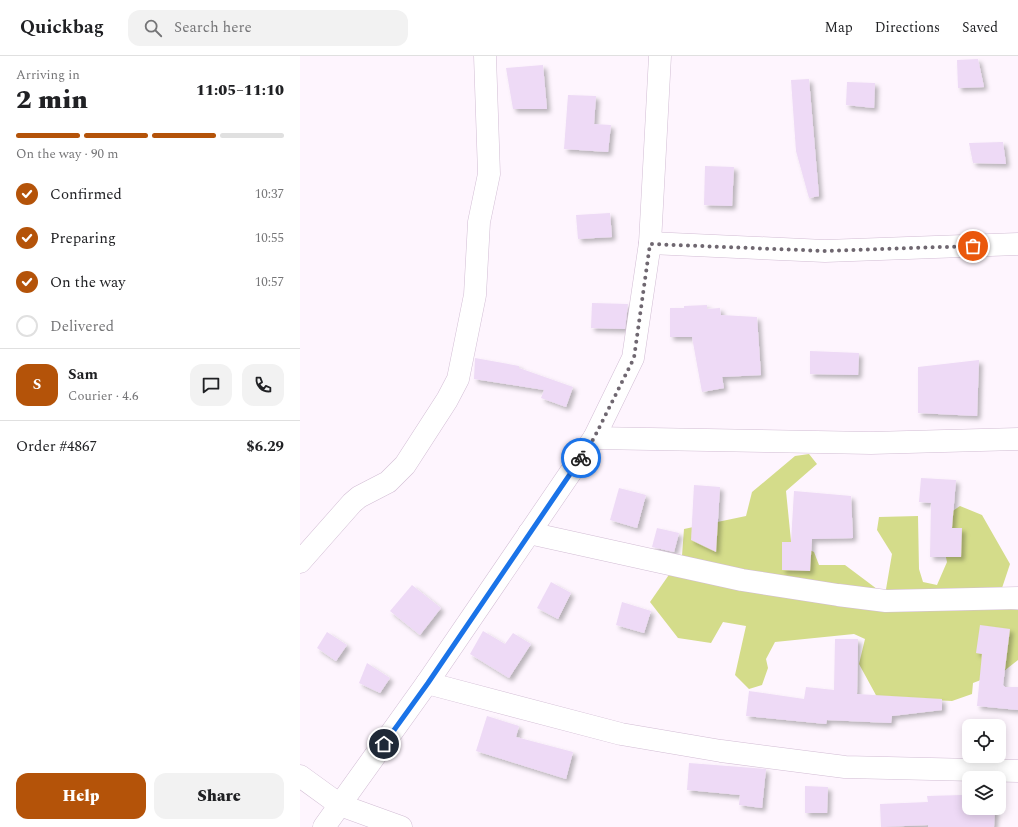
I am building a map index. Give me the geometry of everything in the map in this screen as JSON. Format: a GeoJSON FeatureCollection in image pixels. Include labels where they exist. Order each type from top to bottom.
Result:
{"type":"FeatureCollection","features":[{"type":"Feature","properties":{"kind":"street"},"geometry":{"type":"LineString","coordinates":[[300,562],[352,503],[359,497],[388,482],[405,465],[447,400],[458,379],[475,295],[479,222],[489,174],[485,56]]}},
{"type":"Feature","properties":{"kind":"street"},"geometry":{"type":"LineString","coordinates":[[324,827],[428,683],[594,438],[634,358],[650,244],[660,56]]}},
{"type":"Feature","properties":{"kind":"street"},"geometry":{"type":"LineString","coordinates":[[650,244],[825,251],[1018,244]]}},
{"type":"Feature","properties":{"kind":"street"},"geometry":{"type":"LineString","coordinates":[[594,438],[871,442],[1018,439]]}},
{"type":"Feature","properties":{"kind":"street"},"geometry":{"type":"LineString","coordinates":[[530,533],[742,580],[838,595],[886,601],[1018,598]]}},
{"type":"Feature","properties":{"kind":"street"},"geometry":{"type":"LineString","coordinates":[[428,683],[621,734],[720,752],[845,767],[1018,771]]}},
{"type":"Feature","properties":{"kind":"street"},"geometry":{"type":"LineString","coordinates":[[300,776],[340,805],[400,827]]}},
{"type":"Feature","properties":{"kind":"green space"},"geometry":{"type":"Polygon","coordinates":[[[809,454],[817,464],[786,491],[791,541],[814,552],[819,565],[845,565],[885,595],[892,554],[877,530],[879,517],[918,516],[919,569],[923,582],[937,585],[947,562],[938,521],[960,506],[982,515],[1010,564],[1002,588],[1003,608],[1018,610],[1018,660],[1004,671],[973,683],[972,694],[952,701],[877,697],[859,664],[865,639],[854,634],[775,642],[766,659],[768,668],[762,685],[749,689],[735,675],[746,626],[723,622],[711,643],[678,638],[650,602],[682,556],[684,529],[746,516],[752,492],[795,456],[809,454]]]}},
{"type":"Feature","properties":{"kind":"building"},"geometry":{"type":"Polygon","coordinates":[[[978,59],[984,87],[958,88],[957,60],[978,59]]]}},
{"type":"Feature","properties":{"kind":"building"},"geometry":{"type":"Polygon","coordinates":[[[543,65],[547,109],[513,109],[506,68],[543,65]]]}},
{"type":"Feature","properties":{"kind":"building"},"geometry":{"type":"Polygon","coordinates":[[[809,79],[819,196],[809,198],[796,151],[791,80],[809,79]]]}},
{"type":"Feature","properties":{"kind":"building"},"geometry":{"type":"Polygon","coordinates":[[[847,82],[875,83],[874,108],[846,105],[847,82]]]}},
{"type":"Feature","properties":{"kind":"building"},"geometry":{"type":"Polygon","coordinates":[[[568,95],[596,96],[594,124],[611,125],[608,152],[564,149],[568,95]]]}},
{"type":"Feature","properties":{"kind":"building"},"geometry":{"type":"Polygon","coordinates":[[[1003,142],[1006,164],[973,163],[969,143],[1003,142]]]}},
{"type":"Feature","properties":{"kind":"building"},"geometry":{"type":"Polygon","coordinates":[[[705,166],[734,167],[732,206],[704,205],[705,166]]]}},
{"type":"Feature","properties":{"kind":"building"},"geometry":{"type":"Polygon","coordinates":[[[610,213],[612,237],[578,239],[576,215],[610,213]]]}},
{"type":"Feature","properties":{"kind":"building"},"geometry":{"type":"Polygon","coordinates":[[[592,303],[628,304],[625,329],[591,328],[592,303]]]}},
{"type":"Feature","properties":{"kind":"building"},"geometry":{"type":"Polygon","coordinates":[[[707,305],[707,309],[720,308],[721,315],[757,317],[761,375],[722,377],[724,388],[702,392],[692,337],[670,337],[670,308],[707,305]]]}},
{"type":"Feature","properties":{"kind":"building"},"geometry":{"type":"Polygon","coordinates":[[[810,351],[859,353],[858,375],[810,374],[810,351]]]}},
{"type":"Feature","properties":{"kind":"building"},"geometry":{"type":"Polygon","coordinates":[[[475,358],[519,366],[519,368],[573,387],[566,407],[541,398],[544,390],[474,379],[475,358]]]}},
{"type":"Feature","properties":{"kind":"building"},"geometry":{"type":"Polygon","coordinates":[[[979,360],[977,416],[918,413],[918,367],[979,360]]]}},
{"type":"Feature","properties":{"kind":"building"},"geometry":{"type":"Polygon","coordinates":[[[921,478],[956,480],[952,528],[962,528],[961,557],[930,557],[931,503],[919,502],[921,478]]]}},
{"type":"Feature","properties":{"kind":"building"},"geometry":{"type":"Polygon","coordinates":[[[694,485],[720,487],[716,552],[691,540],[694,485]]]}},
{"type":"Feature","properties":{"kind":"building"},"geometry":{"type":"Polygon","coordinates":[[[619,488],[646,495],[637,528],[610,520],[619,488]]]}},
{"type":"Feature","properties":{"kind":"building"},"geometry":{"type":"Polygon","coordinates":[[[794,491],[851,496],[853,538],[812,539],[810,571],[782,570],[782,542],[791,542],[794,491]]]}},
{"type":"Feature","properties":{"kind":"building"},"geometry":{"type":"Polygon","coordinates":[[[657,528],[679,533],[674,552],[652,547],[657,528]]]}},
{"type":"Feature","properties":{"kind":"building"},"geometry":{"type":"Polygon","coordinates":[[[551,582],[571,593],[558,619],[537,608],[551,582]]]}},
{"type":"Feature","properties":{"kind":"building"},"geometry":{"type":"Polygon","coordinates":[[[412,585],[441,608],[420,635],[390,611],[412,585]]]}},
{"type":"Feature","properties":{"kind":"building"},"geometry":{"type":"Polygon","coordinates":[[[622,602],[651,611],[644,633],[616,625],[622,602]]]}},
{"type":"Feature","properties":{"kind":"building"},"geometry":{"type":"Polygon","coordinates":[[[980,625],[1010,629],[1003,685],[1005,687],[1018,687],[1018,710],[977,706],[982,654],[976,653],[980,625]]]}},
{"type":"Feature","properties":{"kind":"building"},"geometry":{"type":"Polygon","coordinates":[[[483,631],[505,644],[513,633],[531,644],[509,678],[470,654],[483,631]]]}},
{"type":"Feature","properties":{"kind":"building"},"geometry":{"type":"Polygon","coordinates":[[[327,632],[347,645],[336,661],[317,648],[327,632]]]}},
{"type":"Feature","properties":{"kind":"building"},"geometry":{"type":"Polygon","coordinates":[[[835,639],[858,639],[857,694],[942,699],[942,710],[892,716],[891,723],[827,720],[826,724],[746,716],[749,691],[804,699],[806,687],[834,690],[835,639]]]}},
{"type":"Feature","properties":{"kind":"building"},"geometry":{"type":"Polygon","coordinates":[[[367,663],[390,678],[380,693],[359,683],[367,663]]]}},
{"type":"Feature","properties":{"kind":"building"},"geometry":{"type":"Polygon","coordinates":[[[487,716],[519,726],[516,737],[573,752],[566,779],[476,751],[487,716]]]}},
{"type":"Feature","properties":{"kind":"building"},"geometry":{"type":"Polygon","coordinates":[[[689,763],[766,769],[762,808],[739,805],[740,795],[687,790],[689,763]]]}},
{"type":"Feature","properties":{"kind":"building"},"geometry":{"type":"Polygon","coordinates":[[[805,786],[828,787],[827,813],[805,813],[805,786]]]}},
{"type":"Feature","properties":{"kind":"building"},"geometry":{"type":"Polygon","coordinates":[[[962,795],[962,815],[995,815],[994,827],[928,827],[928,825],[881,827],[880,804],[928,802],[927,796],[962,795]]]}},
{"type":"Feature","properties":{"kind":"way so far"},"geometry":{"type":"LineString","coordinates":[[581,458],[594,438],[634,358],[650,244],[825,251],[973,246]]}},
{"type":"Feature","properties":{"kind":"route"},"geometry":{"type":"LineString","coordinates":[[384,744],[428,683],[581,458]]}}]}
